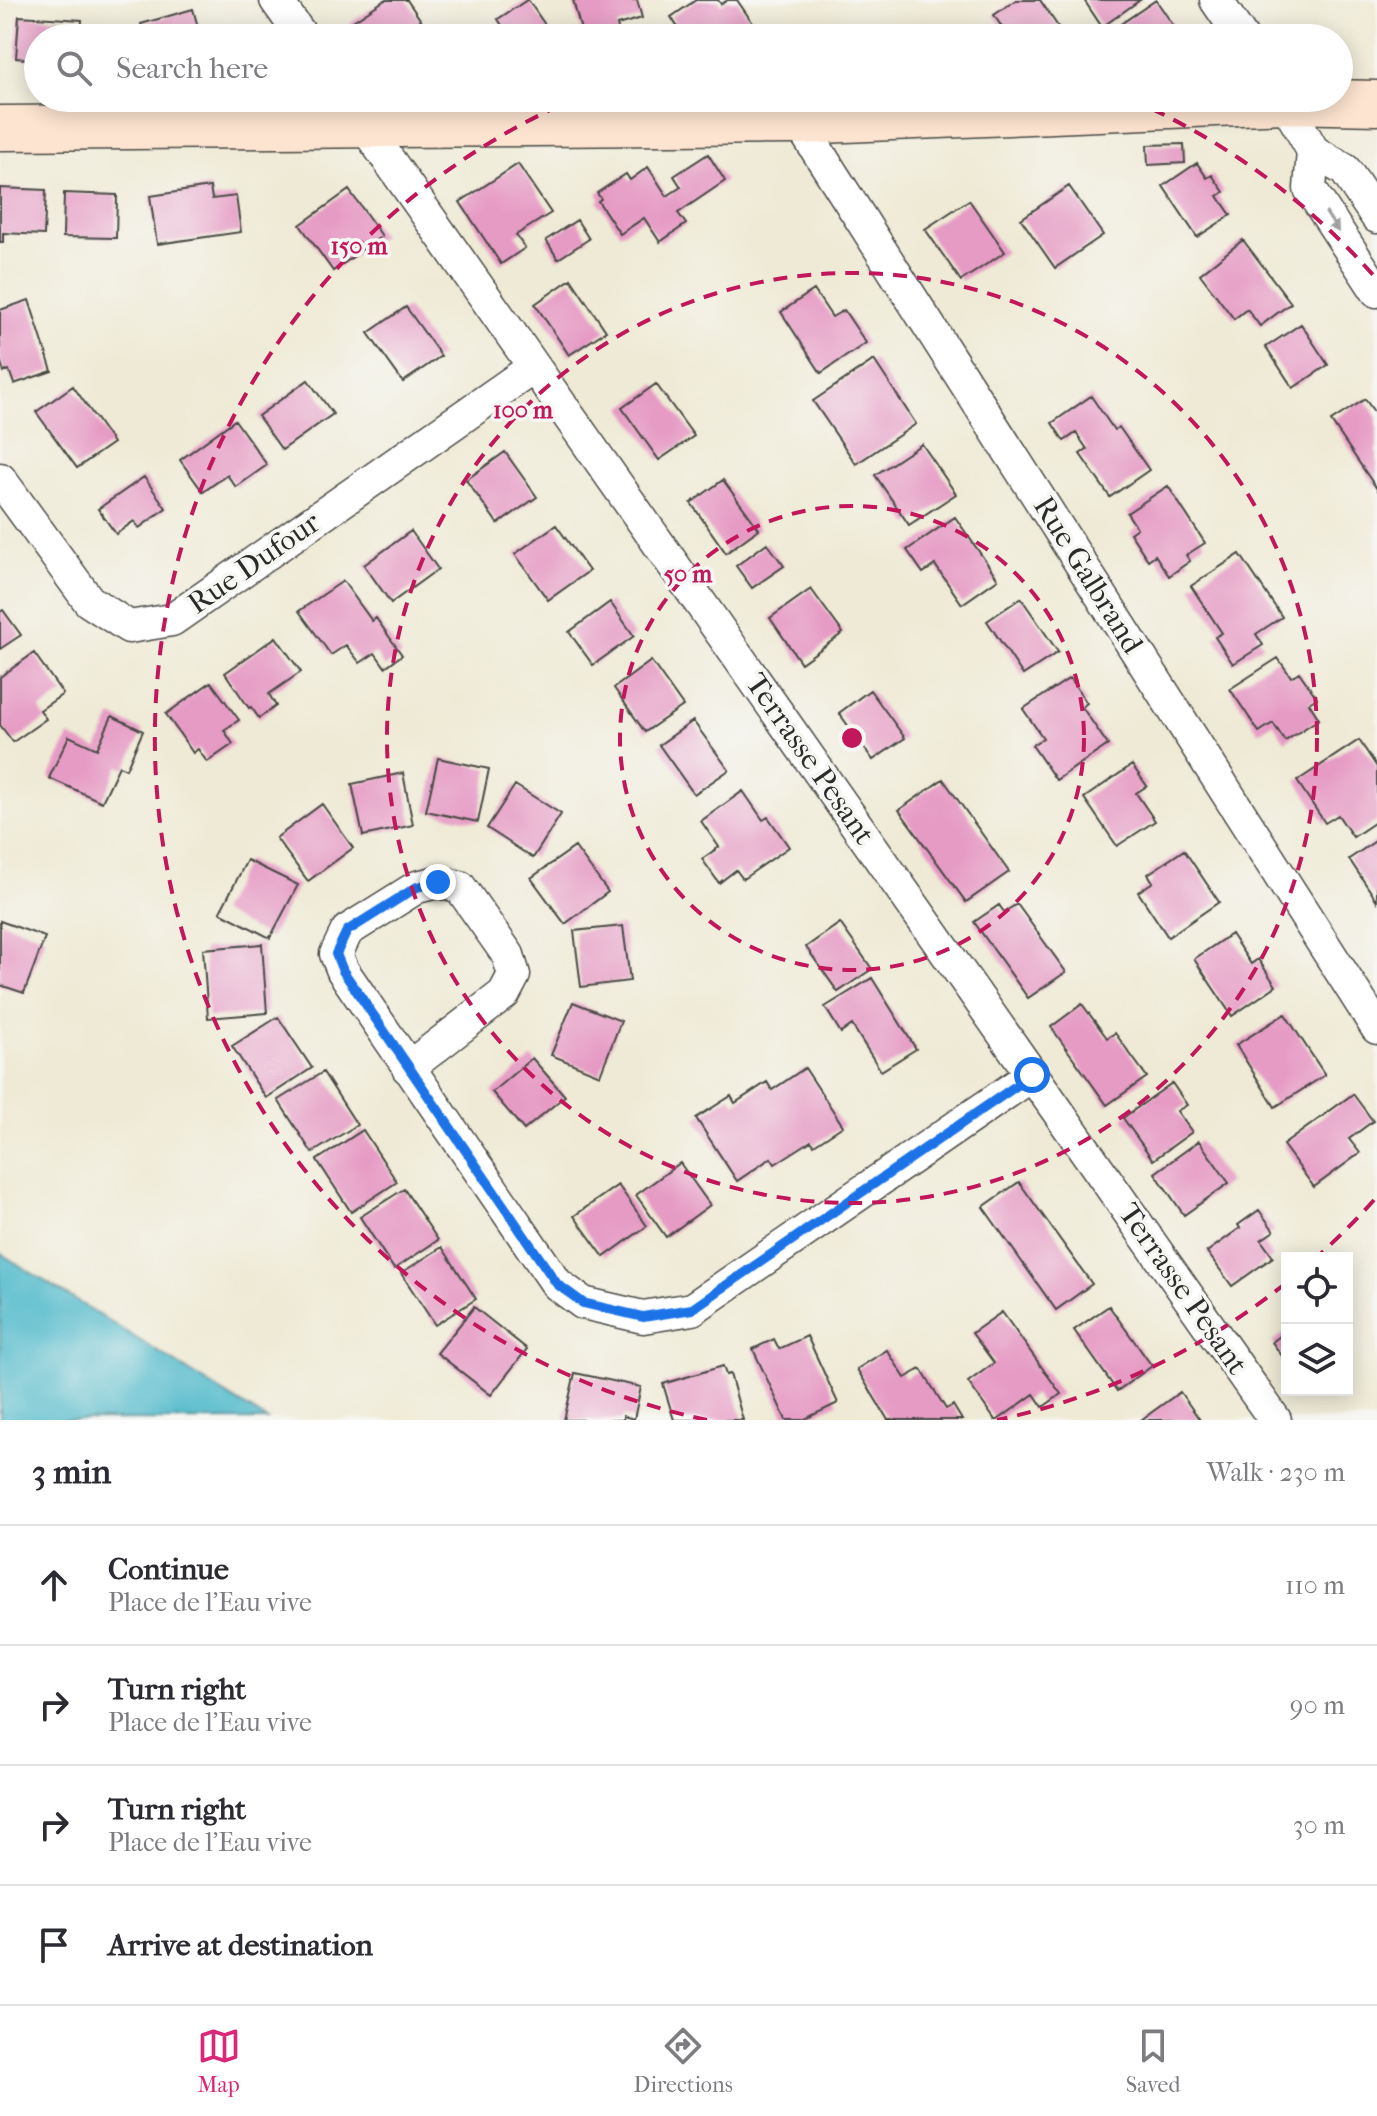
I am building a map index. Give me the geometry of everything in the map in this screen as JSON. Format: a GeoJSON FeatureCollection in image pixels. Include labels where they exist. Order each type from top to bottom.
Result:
{"type":"FeatureCollection","features":[{"type":"Feature","properties":{"kind":"street"},"geometry":{"type":"LineString","coordinates":[[276,0],[293,24]]}},
{"type":"Feature","properties":{"kind":"street"},"geometry":{"type":"LineString","coordinates":[[1216,0],[1232,24]]}},
{"type":"Feature","properties":{"kind":"street"},"geometry":{"type":"LineString","coordinates":[[1353,102],[1377,103]]}},
{"type":"Feature","properties":{"kind":"street"},"geometry":{"type":"LineString","coordinates":[[0,128],[333,112]]}},
{"type":"Feature","properties":{"kind":"street","name":"Terrasse Pesant"},"geometry":{"type":"LineString","coordinates":[[355,112],[1275,1420]]}},
{"type":"Feature","properties":{"kind":"street"},"geometry":{"type":"LineString","coordinates":[[394,112],[799,122],[1019,112]]}},
{"type":"Feature","properties":{"kind":"street"},"geometry":{"type":"LineString","coordinates":[[1291,112],[1313,151],[1345,170],[1377,217]]}},
{"type":"Feature","properties":{"kind":"street","name":"Rue Galbrand"},"geometry":{"type":"LineString","coordinates":[[799,122],[1377,1028]]}},
{"type":"Feature","properties":{"kind":"street"},"geometry":{"type":"LineString","coordinates":[[1313,151],[1310,189],[1377,291]]}},
{"type":"Feature","properties":{"kind":"street","name":"Rue Dufour"},"geometry":{"type":"LineString","coordinates":[[0,479],[89,601],[129,627],[172,620],[534,367]]}},
{"type":"Feature","properties":{"kind":"street"},"geometry":{"type":"LineString","coordinates":[[408,1068],[504,994],[514,975],[508,955],[460,887],[438,882],[417,887],[347,931],[336,954],[343,971],[408,1068],[557,1284],[583,1303],[643,1317],[692,1309],[1032,1075]]}},
{"type":"Feature","properties":{"kind":"water"},"geometry":{"type":"Polygon","coordinates":[[[0,1253],[267,1420],[0,1420],[0,1253]]]}},
{"type":"Feature","properties":{"kind":"building"},"geometry":{"type":"Polygon","coordinates":[[[385,0],[407,0],[423,24],[351,24],[385,0]]]}},
{"type":"Feature","properties":{"kind":"building"},"geometry":{"type":"Polygon","coordinates":[[[528,0],[544,24],[501,24],[498,19],[528,0]]]}},
{"type":"Feature","properties":{"kind":"building"},"geometry":{"type":"Polygon","coordinates":[[[573,0],[637,0],[642,18],[621,24],[579,24],[573,0]]]}},
{"type":"Feature","properties":{"kind":"building"},"geometry":{"type":"Polygon","coordinates":[[[696,0],[718,0],[721,4],[737,0],[753,24],[676,24],[671,17],[696,0]]]}},
{"type":"Feature","properties":{"kind":"building"},"geometry":{"type":"Polygon","coordinates":[[[1016,0],[1040,0],[1056,24],[1000,24],[994,15],[1016,0]]]}},
{"type":"Feature","properties":{"kind":"building"},"geometry":{"type":"Polygon","coordinates":[[[1084,0],[1140,0],[1106,24],[1100,24],[1084,0]]]}},
{"type":"Feature","properties":{"kind":"building"},"geometry":{"type":"Polygon","coordinates":[[[1156,0],[1172,24],[1121,24],[1156,0]]]}},
{"type":"Feature","properties":{"kind":"building"},"geometry":{"type":"Polygon","coordinates":[[[193,9],[197,24],[141,24],[193,9]]]}},
{"type":"Feature","properties":{"kind":"building"},"geometry":{"type":"Polygon","coordinates":[[[19,16],[82,20],[82,24],[24,24],[24,59],[16,58],[19,16]]]}},
{"type":"Feature","properties":{"kind":"building"},"geometry":{"type":"Polygon","coordinates":[[[1184,144],[1185,163],[1148,165],[1147,145],[1184,144]]]}},
{"type":"Feature","properties":{"kind":"building"},"geometry":{"type":"Polygon","coordinates":[[[708,154],[725,181],[678,213],[686,224],[660,242],[644,218],[620,234],[598,201],[601,199],[597,193],[626,174],[630,180],[648,167],[667,196],[681,187],[674,176],[708,154]]]}},
{"type":"Feature","properties":{"kind":"building"},"geometry":{"type":"Polygon","coordinates":[[[1197,163],[1207,178],[1212,175],[1224,192],[1218,196],[1231,215],[1197,237],[1163,186],[1197,163]]]}},
{"type":"Feature","properties":{"kind":"building"},"geometry":{"type":"Polygon","coordinates":[[[518,164],[551,213],[516,235],[525,248],[501,264],[460,202],[518,164]]]}},
{"type":"Feature","properties":{"kind":"building"},"geometry":{"type":"Polygon","coordinates":[[[1069,186],[1103,235],[1055,268],[1021,219],[1069,186]]]}},
{"type":"Feature","properties":{"kind":"building"},"geometry":{"type":"Polygon","coordinates":[[[210,187],[212,199],[236,196],[241,232],[157,244],[150,196],[210,187]]]}},
{"type":"Feature","properties":{"kind":"building"},"geometry":{"type":"Polygon","coordinates":[[[0,188],[46,190],[44,235],[3,233],[3,242],[0,242],[0,188]]]}},
{"type":"Feature","properties":{"kind":"building"},"geometry":{"type":"Polygon","coordinates":[[[349,190],[382,236],[333,271],[300,225],[349,190]]]}},
{"type":"Feature","properties":{"kind":"building"},"geometry":{"type":"Polygon","coordinates":[[[64,193],[117,195],[116,238],[63,237],[64,193]]]}},
{"type":"Feature","properties":{"kind":"building"},"geometry":{"type":"Polygon","coordinates":[[[969,200],[1005,252],[961,281],[925,229],[969,200]]]}},
{"type":"Feature","properties":{"kind":"building"},"geometry":{"type":"Polygon","coordinates":[[[577,220],[589,239],[558,259],[546,240],[577,220]]]}},
{"type":"Feature","properties":{"kind":"building"},"geometry":{"type":"Polygon","coordinates":[[[1243,240],[1291,303],[1260,326],[1247,309],[1234,319],[1200,274],[1243,240]]]}},
{"type":"Feature","properties":{"kind":"building"},"geometry":{"type":"Polygon","coordinates":[[[571,279],[606,331],[569,355],[535,304],[571,279]]]}},
{"type":"Feature","properties":{"kind":"building"},"geometry":{"type":"Polygon","coordinates":[[[814,290],[832,317],[844,310],[866,343],[821,373],[781,312],[814,290]]]}},
{"type":"Feature","properties":{"kind":"building"},"geometry":{"type":"Polygon","coordinates":[[[29,300],[52,371],[14,384],[9,370],[4,372],[0,360],[0,310],[29,300]]]}},
{"type":"Feature","properties":{"kind":"building"},"geometry":{"type":"Polygon","coordinates":[[[406,307],[441,356],[403,382],[368,333],[406,307]]]}},
{"type":"Feature","properties":{"kind":"building"},"geometry":{"type":"Polygon","coordinates":[[[1301,324],[1328,365],[1293,388],[1266,347],[1301,324]]]}},
{"type":"Feature","properties":{"kind":"building"},"geometry":{"type":"Polygon","coordinates":[[[874,360],[916,424],[856,464],[813,401],[874,360]]]}},
{"type":"Feature","properties":{"kind":"building"},"geometry":{"type":"Polygon","coordinates":[[[308,380],[333,414],[282,450],[258,416],[308,380]]]}},
{"type":"Feature","properties":{"kind":"building"},"geometry":{"type":"Polygon","coordinates":[[[656,384],[694,436],[659,460],[622,408],[656,384]]]}},
{"type":"Feature","properties":{"kind":"building"},"geometry":{"type":"Polygon","coordinates":[[[73,386],[113,443],[77,468],[36,412],[73,386]]]}},
{"type":"Feature","properties":{"kind":"building"},"geometry":{"type":"Polygon","coordinates":[[[1091,396],[1114,430],[1119,427],[1149,470],[1110,497],[1080,454],[1087,449],[1076,433],[1064,441],[1052,423],[1091,396]]]}},
{"type":"Feature","properties":{"kind":"building"},"geometry":{"type":"Polygon","coordinates":[[[1365,399],[1377,416],[1377,489],[1331,421],[1365,399]]]}},
{"type":"Feature","properties":{"kind":"building"},"geometry":{"type":"Polygon","coordinates":[[[235,420],[267,465],[236,487],[227,475],[203,492],[180,460],[235,420]]]}},
{"type":"Feature","properties":{"kind":"building"},"geometry":{"type":"Polygon","coordinates":[[[922,444],[956,494],[909,525],[875,475],[922,444]]]}},
{"type":"Feature","properties":{"kind":"building"},"geometry":{"type":"Polygon","coordinates":[[[505,452],[537,497],[498,524],[466,480],[505,452]]]}},
{"type":"Feature","properties":{"kind":"building"},"geometry":{"type":"Polygon","coordinates":[[[144,477],[166,508],[139,528],[134,521],[116,534],[98,509],[144,477]]]}},
{"type":"Feature","properties":{"kind":"building"},"geometry":{"type":"Polygon","coordinates":[[[723,480],[759,529],[726,553],[691,503],[723,480]]]}},
{"type":"Feature","properties":{"kind":"building"},"geometry":{"type":"Polygon","coordinates":[[[1168,486],[1205,543],[1186,555],[1190,561],[1169,576],[1155,555],[1148,560],[1130,533],[1137,528],[1127,513],[1168,486]]]}},
{"type":"Feature","properties":{"kind":"building"},"geometry":{"type":"Polygon","coordinates":[[[955,517],[998,579],[962,604],[935,565],[923,573],[907,550],[955,517]]]}},
{"type":"Feature","properties":{"kind":"building"},"geometry":{"type":"Polygon","coordinates":[[[556,525],[589,571],[548,600],[515,554],[556,525]]]}},
{"type":"Feature","properties":{"kind":"building"},"geometry":{"type":"Polygon","coordinates":[[[411,531],[438,569],[391,603],[364,565],[411,531]]]}},
{"type":"Feature","properties":{"kind":"building"},"geometry":{"type":"Polygon","coordinates":[[[767,543],[784,566],[752,588],[736,566],[767,543]]]}},
{"type":"Feature","properties":{"kind":"building"},"geometry":{"type":"Polygon","coordinates":[[[1240,554],[1282,617],[1256,634],[1263,645],[1233,664],[1215,637],[1222,633],[1191,586],[1240,554]]]}},
{"type":"Feature","properties":{"kind":"building"},"geometry":{"type":"Polygon","coordinates":[[[343,581],[372,621],[376,618],[402,655],[385,667],[375,653],[360,663],[346,645],[331,655],[299,611],[343,581]]]}},
{"type":"Feature","properties":{"kind":"building"},"geometry":{"type":"Polygon","coordinates":[[[811,589],[843,633],[801,663],[770,618],[811,589]]]}},
{"type":"Feature","properties":{"kind":"building"},"geometry":{"type":"Polygon","coordinates":[[[1021,598],[1058,652],[1023,675],[987,621],[1021,598]]]}},
{"type":"Feature","properties":{"kind":"building"},"geometry":{"type":"Polygon","coordinates":[[[610,602],[634,636],[593,665],[569,632],[610,602]]]}},
{"type":"Feature","properties":{"kind":"building"},"geometry":{"type":"Polygon","coordinates":[[[3,610],[21,635],[0,649],[0,612],[3,610]]]}},
{"type":"Feature","properties":{"kind":"building"},"geometry":{"type":"Polygon","coordinates":[[[276,637],[301,672],[269,694],[276,706],[259,718],[225,673],[276,637]]]}},
{"type":"Feature","properties":{"kind":"building"},"geometry":{"type":"Polygon","coordinates":[[[34,653],[63,694],[40,710],[46,719],[13,742],[0,725],[0,677],[34,653]]]}},
{"type":"Feature","properties":{"kind":"building"},"geometry":{"type":"Polygon","coordinates":[[[1278,658],[1291,677],[1299,672],[1317,698],[1309,703],[1319,719],[1285,741],[1273,723],[1259,732],[1230,689],[1278,658]]]}},
{"type":"Feature","properties":{"kind":"building"},"geometry":{"type":"Polygon","coordinates":[[[651,661],[683,706],[645,732],[614,688],[651,661]]]}},
{"type":"Feature","properties":{"kind":"building"},"geometry":{"type":"Polygon","coordinates":[[[1070,678],[1087,703],[1082,707],[1108,745],[1056,780],[1032,745],[1043,738],[1023,709],[1070,678]]]}},
{"type":"Feature","properties":{"kind":"building"},"geometry":{"type":"Polygon","coordinates":[[[211,682],[239,720],[224,730],[233,744],[207,762],[198,749],[193,753],[166,714],[211,682]]]}},
{"type":"Feature","properties":{"kind":"building"},"geometry":{"type":"Polygon","coordinates":[[[870,690],[905,738],[873,760],[839,713],[870,690]]]}},
{"type":"Feature","properties":{"kind":"building"},"geometry":{"type":"Polygon","coordinates":[[[112,716],[143,731],[126,769],[119,766],[102,802],[49,778],[69,736],[97,749],[112,716]]]}},
{"type":"Feature","properties":{"kind":"building"},"geometry":{"type":"Polygon","coordinates":[[[693,721],[729,770],[694,794],[659,745],[693,721]]]}},
{"type":"Feature","properties":{"kind":"building"},"geometry":{"type":"Polygon","coordinates":[[[1359,740],[1377,767],[1377,821],[1353,837],[1338,815],[1325,823],[1297,781],[1359,740]]]}},
{"type":"Feature","properties":{"kind":"building"},"geometry":{"type":"Polygon","coordinates":[[[438,758],[489,769],[478,822],[426,811],[438,758]]]}},
{"type":"Feature","properties":{"kind":"building"},"geometry":{"type":"Polygon","coordinates":[[[1132,765],[1147,786],[1136,793],[1155,821],[1117,846],[1084,798],[1132,765]]]}},
{"type":"Feature","properties":{"kind":"building"},"geometry":{"type":"Polygon","coordinates":[[[403,773],[413,825],[363,836],[352,784],[403,773]]]}},
{"type":"Feature","properties":{"kind":"building"},"geometry":{"type":"Polygon","coordinates":[[[943,779],[1009,872],[966,902],[899,810],[943,779]]]}},
{"type":"Feature","properties":{"kind":"building"},"geometry":{"type":"Polygon","coordinates":[[[515,785],[561,814],[533,858],[487,828],[515,785]]]}},
{"type":"Feature","properties":{"kind":"building"},"geometry":{"type":"Polygon","coordinates":[[[743,791],[763,820],[768,817],[789,847],[743,879],[736,870],[719,883],[702,859],[719,847],[701,821],[743,791]]]}},
{"type":"Feature","properties":{"kind":"building"},"geometry":{"type":"Polygon","coordinates":[[[322,804],[353,848],[308,881],[276,838],[322,804]]]}},
{"type":"Feature","properties":{"kind":"building"},"geometry":{"type":"Polygon","coordinates":[[[1377,840],[1377,901],[1349,859],[1377,840]]]}},
{"type":"Feature","properties":{"kind":"building"},"geometry":{"type":"Polygon","coordinates":[[[575,847],[608,892],[565,924],[531,878],[575,847]]]}},
{"type":"Feature","properties":{"kind":"building"},"geometry":{"type":"Polygon","coordinates":[[[1184,850],[1219,902],[1168,937],[1138,892],[1153,882],[1148,874],[1184,850]]]}},
{"type":"Feature","properties":{"kind":"building"},"geometry":{"type":"Polygon","coordinates":[[[247,860],[298,885],[270,938],[220,912],[247,860]]]}},
{"type":"Feature","properties":{"kind":"building"},"geometry":{"type":"Polygon","coordinates":[[[1017,904],[1066,972],[1028,998],[974,922],[999,905],[1004,912],[1017,904]]]}},
{"type":"Feature","properties":{"kind":"building"},"geometry":{"type":"Polygon","coordinates":[[[0,921],[45,937],[24,993],[0,985],[0,921]]]}},
{"type":"Feature","properties":{"kind":"building"},"geometry":{"type":"Polygon","coordinates":[[[840,923],[872,969],[838,992],[806,947],[840,923]]]}},
{"type":"Feature","properties":{"kind":"building"},"geometry":{"type":"Polygon","coordinates":[[[623,926],[630,981],[581,987],[574,931],[623,926]]]}},
{"type":"Feature","properties":{"kind":"building"},"geometry":{"type":"Polygon","coordinates":[[[1231,934],[1251,964],[1258,959],[1276,986],[1232,1016],[1194,959],[1231,934]]]}},
{"type":"Feature","properties":{"kind":"building"},"geometry":{"type":"Polygon","coordinates":[[[262,944],[267,1013],[208,1018],[203,949],[262,944]]]}},
{"type":"Feature","properties":{"kind":"building"},"geometry":{"type":"Polygon","coordinates":[[[872,978],[916,1049],[881,1071],[852,1025],[841,1033],[825,1007],[872,978]]]}},
{"type":"Feature","properties":{"kind":"building"},"geometry":{"type":"Polygon","coordinates":[[[573,1002],[621,1021],[600,1075],[551,1055],[573,1002]]]}},
{"type":"Feature","properties":{"kind":"building"},"geometry":{"type":"Polygon","coordinates":[[[1082,1004],[1107,1038],[1115,1033],[1147,1077],[1107,1105],[1051,1027],[1082,1004]]]}},
{"type":"Feature","properties":{"kind":"building"},"geometry":{"type":"Polygon","coordinates":[[[1285,1014],[1325,1075],[1275,1107],[1236,1045],[1285,1014]]]}},
{"type":"Feature","properties":{"kind":"building"},"geometry":{"type":"Polygon","coordinates":[[[278,1017],[312,1068],[266,1098],[232,1046],[278,1017]]]}},
{"type":"Feature","properties":{"kind":"building"},"geometry":{"type":"Polygon","coordinates":[[[532,1058],[565,1096],[524,1130],[492,1092],[532,1058]]]}},
{"type":"Feature","properties":{"kind":"building"},"geometry":{"type":"Polygon","coordinates":[[[805,1068],[843,1126],[814,1145],[811,1141],[775,1164],[771,1158],[737,1181],[696,1118],[731,1096],[735,1103],[767,1082],[772,1090],[805,1068]]]}},
{"type":"Feature","properties":{"kind":"building"},"geometry":{"type":"Polygon","coordinates":[[[323,1072],[357,1125],[312,1153],[278,1100],[323,1072]]]}},
{"type":"Feature","properties":{"kind":"building"},"geometry":{"type":"Polygon","coordinates":[[[1172,1083],[1187,1105],[1177,1111],[1192,1132],[1153,1160],[1123,1118],[1172,1083]]]}},
{"type":"Feature","properties":{"kind":"building"},"geometry":{"type":"Polygon","coordinates":[[[1353,1094],[1373,1121],[1349,1139],[1360,1153],[1314,1187],[1283,1145],[1353,1094]]]}},
{"type":"Feature","properties":{"kind":"building"},"geometry":{"type":"Polygon","coordinates":[[[363,1130],[397,1182],[351,1212],[317,1160],[363,1130]]]}},
{"type":"Feature","properties":{"kind":"building"},"geometry":{"type":"Polygon","coordinates":[[[1199,1141],[1229,1183],[1184,1215],[1155,1173],[1199,1141]]]}},
{"type":"Feature","properties":{"kind":"building"},"geometry":{"type":"Polygon","coordinates":[[[680,1163],[710,1205],[666,1237],[636,1195],[680,1163]]]}},
{"type":"Feature","properties":{"kind":"building"},"geometry":{"type":"Polygon","coordinates":[[[1019,1182],[1092,1284],[1056,1310],[983,1207],[1019,1182]]]}},
{"type":"Feature","properties":{"kind":"building"},"geometry":{"type":"Polygon","coordinates":[[[618,1185],[647,1226],[604,1257],[574,1216],[618,1185]]]}},
{"type":"Feature","properties":{"kind":"building"},"geometry":{"type":"Polygon","coordinates":[[[404,1189],[438,1240],[394,1269],[360,1217],[404,1189]]]}},
{"type":"Feature","properties":{"kind":"building"},"geometry":{"type":"Polygon","coordinates":[[[1259,1210],[1274,1231],[1261,1240],[1273,1257],[1232,1286],[1207,1252],[1259,1210]]]}},
{"type":"Feature","properties":{"kind":"building"},"geometry":{"type":"Polygon","coordinates":[[[442,1247],[476,1299],[435,1325],[401,1273],[442,1247]]]}},
{"type":"Feature","properties":{"kind":"building"},"geometry":{"type":"Polygon","coordinates":[[[1109,1306],[1152,1366],[1117,1391],[1074,1330],[1109,1306]]]}},
{"type":"Feature","properties":{"kind":"building"},"geometry":{"type":"Polygon","coordinates":[[[474,1307],[527,1349],[491,1395],[437,1353],[474,1307]]]}},
{"type":"Feature","properties":{"kind":"building"},"geometry":{"type":"Polygon","coordinates":[[[1002,1312],[1061,1394],[1043,1407],[1034,1394],[995,1420],[968,1382],[994,1363],[972,1333],[1002,1312]]]}},
{"type":"Feature","properties":{"kind":"building"},"geometry":{"type":"Polygon","coordinates":[[[1281,1335],[1281,1355],[1272,1342],[1281,1335]]]}},
{"type":"Feature","properties":{"kind":"building"},"geometry":{"type":"Polygon","coordinates":[[[807,1336],[838,1403],[803,1420],[786,1420],[753,1349],[774,1339],[779,1349],[807,1336]]]}},
{"type":"Feature","properties":{"kind":"building"},"geometry":{"type":"Polygon","coordinates":[[[887,1350],[905,1378],[921,1369],[946,1409],[953,1405],[962,1420],[888,1420],[857,1369],[887,1350]]]}},
{"type":"Feature","properties":{"kind":"building"},"geometry":{"type":"Polygon","coordinates":[[[723,1366],[726,1375],[730,1374],[743,1420],[674,1420],[663,1384],[723,1366]]]}},
{"type":"Feature","properties":{"kind":"building"},"geometry":{"type":"Polygon","coordinates":[[[575,1373],[641,1387],[634,1419],[623,1416],[623,1420],[564,1420],[575,1373]]]}},
{"type":"Feature","properties":{"kind":"building"},"geometry":{"type":"Polygon","coordinates":[[[1180,1392],[1200,1420],[1141,1420],[1180,1392]]]}},
{"type":"Feature","properties":{"kind":"route"},"geometry":{"type":"LineString","coordinates":[[438,882],[417,887],[347,931],[336,954],[343,971],[557,1284],[583,1303],[643,1317],[692,1309],[1032,1075]]}}]}
